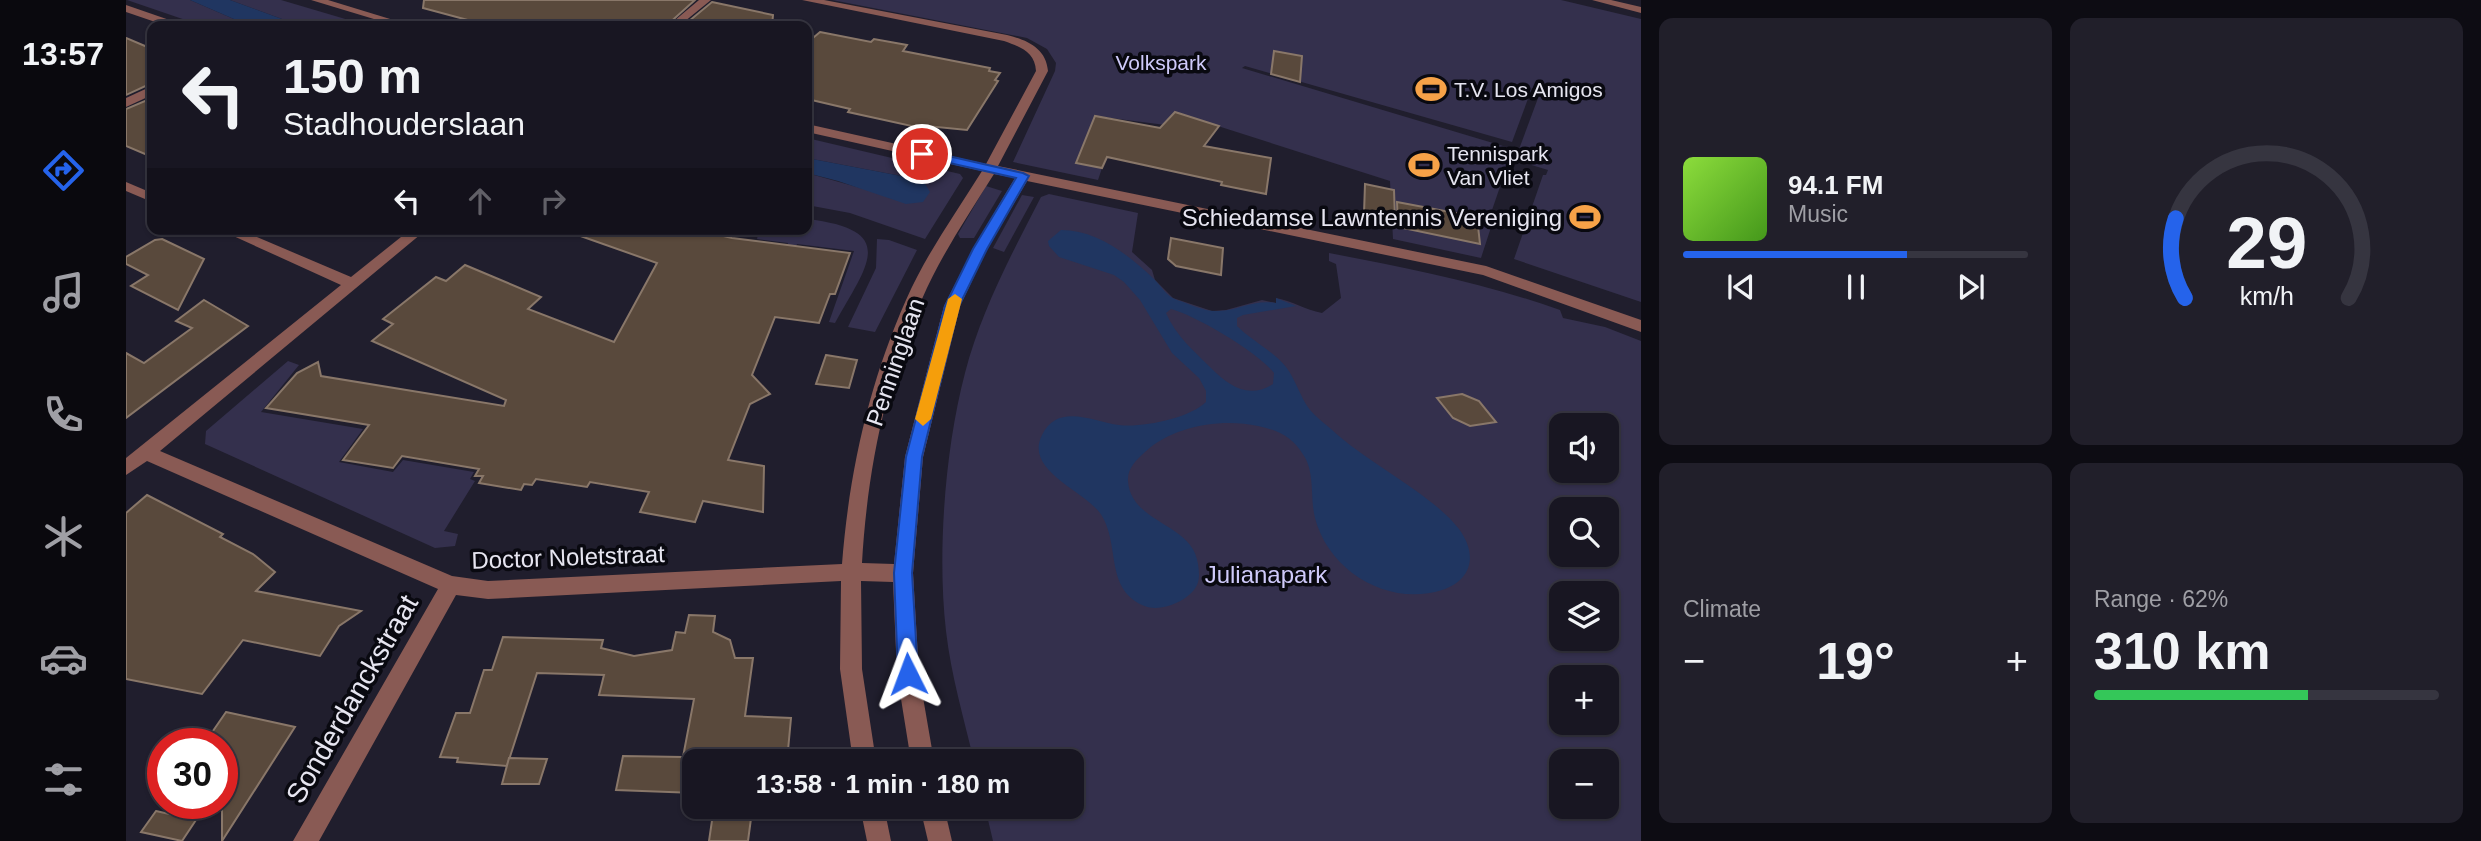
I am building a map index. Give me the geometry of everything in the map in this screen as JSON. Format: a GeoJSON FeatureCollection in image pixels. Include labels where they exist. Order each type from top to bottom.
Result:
{"type":"FeatureCollection","features":[{"type":"Feature","properties":{"kind":"street"},"geometry":{"type":"LineString","coordinates":[[316,0],[390,21]]}},
{"type":"Feature","properties":{"kind":"street"},"geometry":{"type":"LineString","coordinates":[[679,21],[706,0]]}},
{"type":"Feature","properties":{"kind":"street","name":"Penninglaan"},"geometry":{"type":"LineString","coordinates":[[807,0],[1007,38],[1031,47],[1038,54],[1042,71],[990,169],[925,278],[896,345],[865,452],[856,501],[851,572],[851,670],[863,749]]}},
{"type":"Feature","properties":{"kind":"street"},"geometry":{"type":"LineString","coordinates":[[1597,0],[1641,10]]}},
{"type":"Feature","properties":{"kind":"street"},"geometry":{"type":"LineString","coordinates":[[126,8],[163,21]]}},
{"type":"Feature","properties":{"kind":"street"},"geometry":{"type":"LineString","coordinates":[[126,103],[147,92]]}},
{"type":"Feature","properties":{"kind":"street"},"geometry":{"type":"LineString","coordinates":[[812,129],[1023,176],[1486,271],[1641,326]]}},
{"type":"Feature","properties":{"kind":"street","name":"Penninglaan"},"geometry":{"type":"LineString","coordinates":[[921,749],[908,674],[903,573],[914,457],[952,306],[980,249],[1023,176]]}},
{"type":"Feature","properties":{"kind":"street"},"geometry":{"type":"LineString","coordinates":[[126,186],[147,196]]}},
{"type":"Feature","properties":{"kind":"street"},"geometry":{"type":"LineString","coordinates":[[239,235],[352,284]]}},
{"type":"Feature","properties":{"kind":"street"},"geometry":{"type":"LineString","coordinates":[[126,468],[413,235]]}},
{"type":"Feature","properties":{"kind":"street","name":"Doctor Noletstraat"},"geometry":{"type":"LineString","coordinates":[[146,453],[451,586],[488,590],[851,572]]}},
{"type":"Feature","properties":{"kind":"street"},"geometry":{"type":"LineString","coordinates":[[851,572],[903,573]]}},
{"type":"Feature","properties":{"kind":"street","name":"Sonderdanckstraat"},"geometry":{"type":"LineString","coordinates":[[305,841],[451,586]]}},
{"type":"Feature","properties":{"kind":"street"},"geometry":{"type":"LineString","coordinates":[[874,819],[879,841]]}},
{"type":"Feature","properties":{"kind":"street"},"geometry":{"type":"LineString","coordinates":[[935,819],[940,841]]}},
{"type":"Feature","properties":{"kind":"green space"},"geometry":{"type":"Polygon","coordinates":[[[127,0],[190,0],[238,21],[188,21],[127,0]]]}},
{"type":"Feature","properties":{"kind":"green space"},"geometry":{"type":"Polygon","coordinates":[[[230,0],[281,0],[352,21],[287,21],[230,0]]]}},
{"type":"Feature","properties":{"kind":"green space","name":"Volkspark"},"geometry":{"type":"Polygon","coordinates":[[[832,0],[1561,0],[1641,19],[1641,302],[1514,259],[1543,175],[1546,175],[1548,170],[1515,160],[1541,90],[1532,88],[1512,142],[1245,66],[1242,68],[1513,149],[1491,213],[1495,215],[1481,258],[1393,239],[1390,181],[1199,120],[1189,128],[1095,116],[1076,162],[1102,168],[1098,180],[1013,162],[1055,71],[1056,63],[1047,49],[1027,38],[832,0]]]}},
{"type":"Feature","properties":{"kind":"green space"},"geometry":{"type":"Polygon","coordinates":[[[812,139],[960,174],[963,178],[925,239],[850,213],[812,206],[812,174],[864,189],[917,179],[812,159],[812,139]]]}},
{"type":"Feature","properties":{"kind":"green space"},"geometry":{"type":"Polygon","coordinates":[[[986,186],[1002,191],[974,238],[960,238],[958,234],[986,186]]]}},
{"type":"Feature","properties":{"kind":"green space","name":"Julianapark"},"geometry":{"type":"Polygon","coordinates":[[[1049,194],[1138,213],[1132,252],[1152,270],[1155,280],[1173,298],[1212,311],[1262,300],[1276,303],[1276,298],[1322,313],[1341,298],[1336,264],[1329,261],[1329,253],[1503,292],[1560,310],[1563,318],[1605,327],[1641,341],[1641,841],[993,841],[988,819],[1084,819],[1084,749],[971,749],[946,631],[943,535],[952,434],[972,350],[1008,261],[1041,197],[1049,194]]]}},
{"type":"Feature","properties":{"kind":"green space"},"geometry":{"type":"Polygon","coordinates":[[[1022,195],[1034,197],[1004,252],[993,248],[1022,195]]]}},
{"type":"Feature","properties":{"kind":"green space"},"geometry":{"type":"Polygon","coordinates":[[[812,220],[836,224],[855,232],[865,241],[868,253],[865,268],[835,323],[829,322],[854,251],[797,244],[790,260],[782,260],[788,243],[757,239],[758,235],[812,235],[812,220]]]}},
{"type":"Feature","properties":{"kind":"green space"},"geometry":{"type":"Polygon","coordinates":[[[877,239],[889,240],[917,250],[875,332],[848,327],[876,268],[877,239]]]}},
{"type":"Feature","properties":{"kind":"green space"},"geometry":{"type":"Polygon","coordinates":[[[288,361],[299,365],[261,412],[363,429],[339,462],[393,472],[403,460],[474,472],[470,479],[475,481],[444,531],[458,534],[455,546],[435,548],[205,444],[206,431],[288,361]]]}},
{"type":"Feature","properties":{"kind":"water"},"geometry":{"type":"Polygon","coordinates":[[[190,0],[230,0],[287,21],[238,21],[190,0]]]}},
{"type":"Feature","properties":{"kind":"water"},"geometry":{"type":"Polygon","coordinates":[[[812,159],[917,179],[924,182],[930,192],[923,202],[906,204],[812,174],[812,159]]]}},
{"type":"Feature","properties":{"kind":"water"},"geometry":{"type":"Polygon","coordinates":[[[1061,230],[1100,239],[1134,261],[1170,296],[1203,309],[1218,311],[1261,302],[1276,303],[1276,298],[1296,306],[1243,315],[1237,318],[1237,326],[1286,367],[1317,418],[1447,516],[1459,529],[1469,548],[1469,566],[1466,573],[1452,586],[1422,594],[1402,594],[1364,581],[1347,569],[1322,537],[1315,518],[1310,470],[1295,444],[1284,435],[1265,428],[1244,424],[1213,424],[1183,430],[1156,443],[1135,462],[1128,477],[1132,495],[1140,506],[1194,550],[1199,574],[1197,585],[1183,600],[1168,606],[1146,607],[1130,597],[1118,576],[1110,538],[1100,513],[1048,469],[1041,459],[1039,447],[1042,435],[1057,419],[1067,417],[1077,416],[1129,426],[1165,421],[1199,408],[1206,402],[1206,391],[1199,378],[1172,353],[1140,300],[1124,282],[1114,275],[1059,257],[1048,241],[1061,230]],[[1171,309],[1166,313],[1186,342],[1224,380],[1239,388],[1255,391],[1273,384],[1274,373],[1255,355],[1171,309]]]}},
{"type":"Feature","properties":{"kind":"building"},"geometry":{"type":"Polygon","coordinates":[[[424,0],[695,0],[672,21],[471,21],[423,8],[424,0]]]}},
{"type":"Feature","properties":{"kind":"building"},"geometry":{"type":"Polygon","coordinates":[[[712,2],[773,15],[772,21],[689,21],[712,2]]]}},
{"type":"Feature","properties":{"kind":"building"},"geometry":{"type":"Polygon","coordinates":[[[820,32],[871,42],[874,39],[907,45],[903,51],[990,68],[989,71],[1000,73],[995,80],[998,81],[967,130],[927,126],[925,129],[848,112],[850,109],[812,100],[812,39],[820,32]]]}},
{"type":"Feature","properties":{"kind":"building"},"geometry":{"type":"Polygon","coordinates":[[[126,38],[147,47],[147,85],[126,95],[126,38]]]}},
{"type":"Feature","properties":{"kind":"building"},"geometry":{"type":"Polygon","coordinates":[[[1274,51],[1302,56],[1300,82],[1271,74],[1274,51]]]}},
{"type":"Feature","properties":{"kind":"building"},"geometry":{"type":"Polygon","coordinates":[[[147,100],[147,155],[126,146],[126,109],[147,100]]]}},
{"type":"Feature","properties":{"kind":"building"},"geometry":{"type":"Polygon","coordinates":[[[1175,112],[1219,126],[1204,146],[1271,158],[1266,194],[1107,157],[1102,168],[1076,163],[1095,116],[1160,128],[1175,112]]]}},
{"type":"Feature","properties":{"kind":"building"},"geometry":{"type":"Polygon","coordinates":[[[1365,184],[1394,190],[1395,220],[1364,214],[1365,184]]]}},
{"type":"Feature","properties":{"kind":"building"},"geometry":{"type":"Polygon","coordinates":[[[1397,202],[1477,217],[1480,244],[1398,227],[1397,202]]]}},
{"type":"Feature","properties":{"kind":"building"},"geometry":{"type":"Polygon","coordinates":[[[578,235],[719,235],[850,253],[835,294],[830,294],[819,323],[775,317],[752,375],[770,394],[750,404],[728,460],[764,466],[763,512],[703,501],[695,522],[640,512],[649,492],[590,482],[587,487],[536,479],[532,485],[524,484],[521,490],[479,483],[483,476],[475,476],[479,469],[402,456],[393,468],[343,460],[369,425],[266,408],[297,373],[318,362],[321,376],[504,406],[506,400],[372,341],[393,324],[383,319],[436,277],[446,281],[465,265],[541,297],[528,309],[614,342],[657,263],[578,235]]]}},
{"type":"Feature","properties":{"kind":"building"},"geometry":{"type":"Polygon","coordinates":[[[1171,238],[1223,248],[1221,275],[1176,266],[1168,259],[1171,238]]]}},
{"type":"Feature","properties":{"kind":"building"},"geometry":{"type":"Polygon","coordinates":[[[162,239],[204,259],[178,310],[131,286],[148,275],[126,264],[126,257],[155,240],[162,239]]]}},
{"type":"Feature","properties":{"kind":"building"},"geometry":{"type":"Polygon","coordinates":[[[204,300],[248,326],[126,418],[126,353],[144,363],[192,328],[176,321],[204,300]]]}},
{"type":"Feature","properties":{"kind":"building"},"geometry":{"type":"Polygon","coordinates":[[[826,355],[857,360],[849,388],[816,384],[826,355]]]}},
{"type":"Feature","properties":{"kind":"building"},"geometry":{"type":"Polygon","coordinates":[[[1462,394],[1479,401],[1496,422],[1470,426],[1453,418],[1437,398],[1462,394]]]}},
{"type":"Feature","properties":{"kind":"building"},"geometry":{"type":"Polygon","coordinates":[[[147,495],[223,534],[220,537],[253,554],[275,572],[256,591],[361,611],[339,626],[320,656],[243,640],[202,694],[126,679],[126,513],[147,495]]]}},
{"type":"Feature","properties":{"kind":"building"},"geometry":{"type":"Polygon","coordinates":[[[689,615],[715,616],[713,632],[730,640],[735,658],[753,658],[745,716],[791,718],[788,749],[685,749],[694,699],[599,695],[604,675],[537,673],[507,766],[457,762],[458,758],[440,757],[456,713],[470,713],[484,670],[492,670],[503,637],[603,640],[601,648],[634,656],[672,650],[676,632],[685,633],[689,615]]]}},
{"type":"Feature","properties":{"kind":"building"},"geometry":{"type":"Polygon","coordinates":[[[226,712],[295,727],[238,816],[238,728],[215,728],[226,712]]]}},
{"type":"Feature","properties":{"kind":"building"},"geometry":{"type":"Polygon","coordinates":[[[623,756],[682,757],[682,793],[616,790],[623,756]]]}},
{"type":"Feature","properties":{"kind":"building"},"geometry":{"type":"Polygon","coordinates":[[[509,758],[547,759],[539,784],[502,784],[509,758]]]}},
{"type":"Feature","properties":{"kind":"building"},"geometry":{"type":"Polygon","coordinates":[[[150,819],[196,820],[182,841],[141,832],[150,819]]]}},
{"type":"Feature","properties":{"kind":"building"},"geometry":{"type":"Polygon","coordinates":[[[222,819],[236,819],[222,841],[222,819]]]}},
{"type":"Feature","properties":{"kind":"building"},"geometry":{"type":"Polygon","coordinates":[[[712,819],[751,819],[748,841],[709,841],[712,819]]]}},
{"type":"Feature","properties":{"kind":"slow traffic"},"geometry":{"type":"LineString","coordinates":[[923,419],[955,299]]}},
{"type":"Feature","properties":{"kind":"place","name":"T.V. Los Amigos"},"geometry":{"type":"Point","coordinates":[1431,89]}},
{"type":"Feature","properties":{"kind":"place","name":"Tennispark Van Vliet"},"geometry":{"type":"Point","coordinates":[1424,165]}},
{"type":"Feature","properties":{"kind":"place","name":"Schiedamse Lawntennis Vereniging"},"geometry":{"type":"Point","coordinates":[1585,217]}},
{"type":"Feature","properties":{"kind":"route"},"geometry":{"type":"LineString","coordinates":[[908,674],[903,573],[914,457],[952,306],[980,249],[1023,176],[922,154]]}}]}
